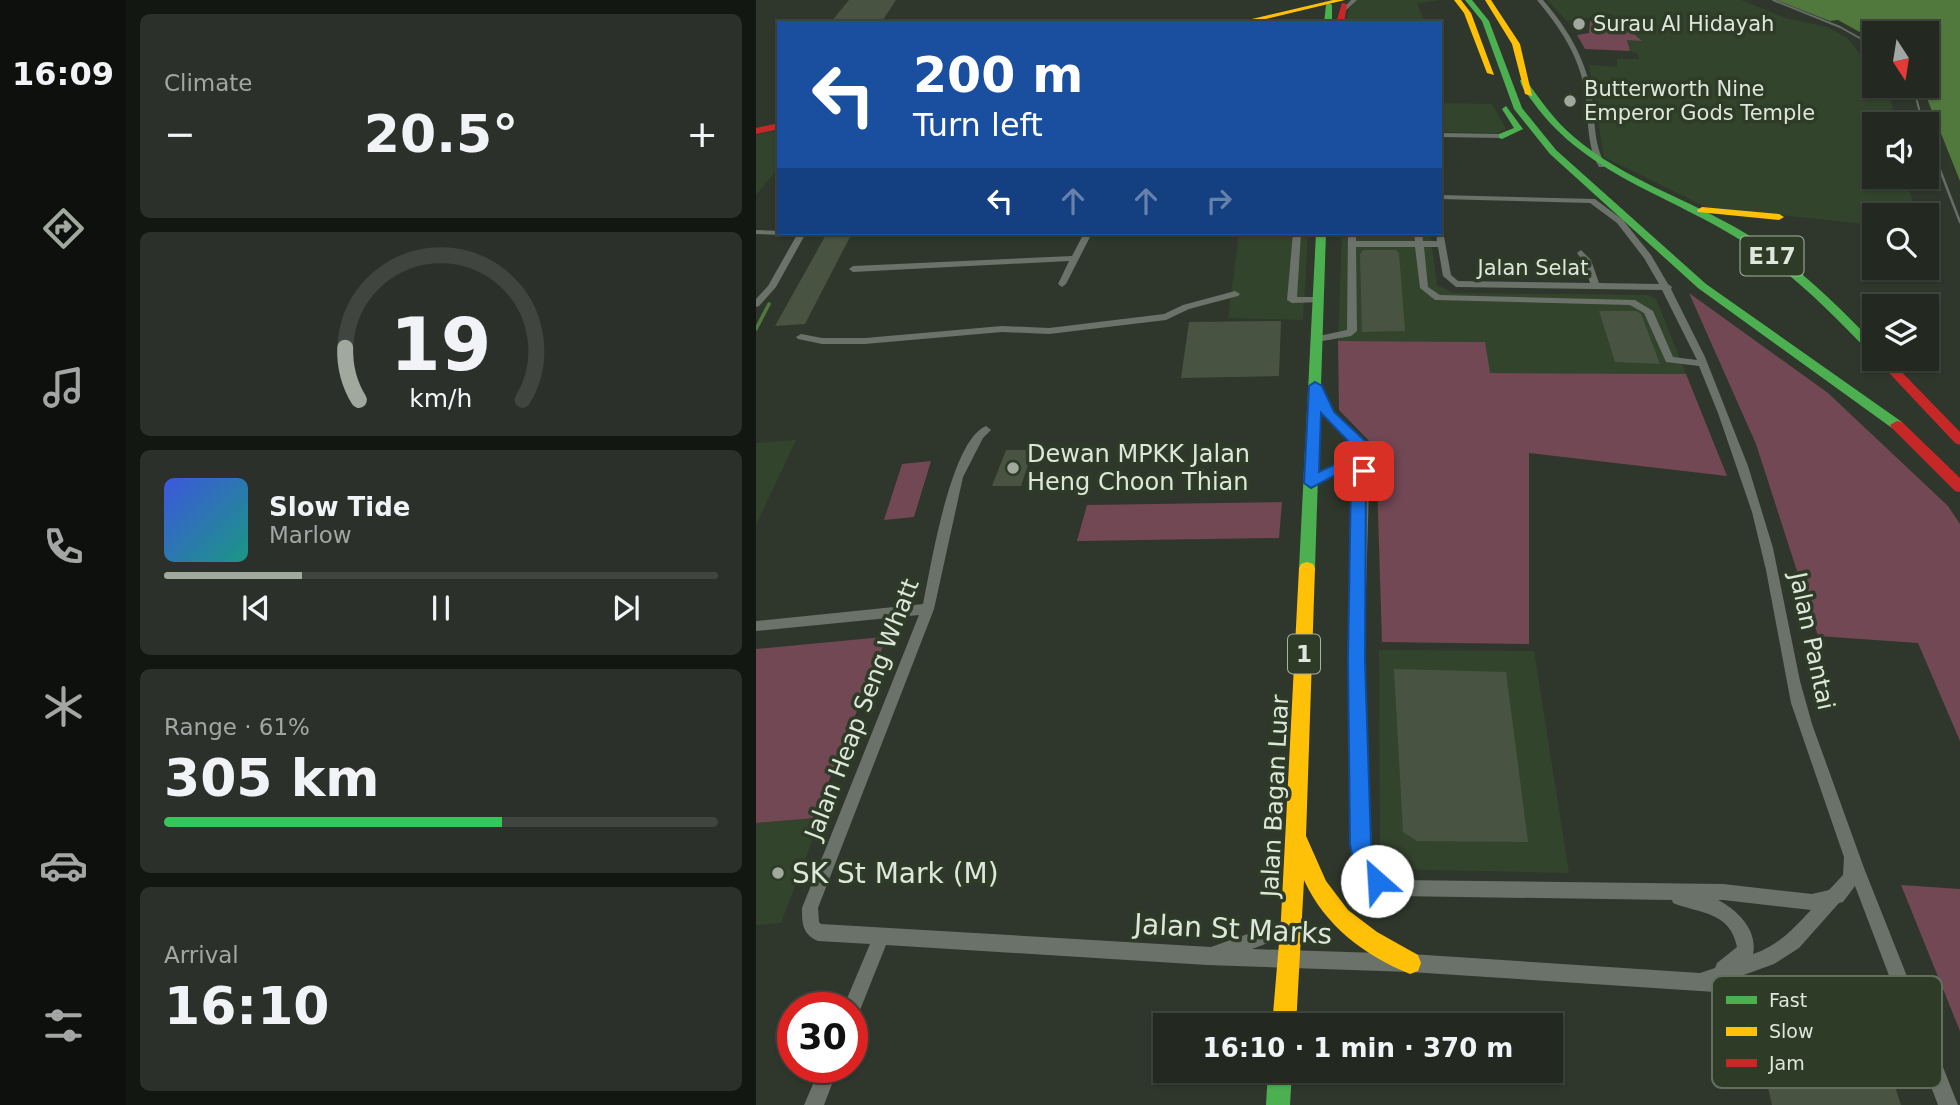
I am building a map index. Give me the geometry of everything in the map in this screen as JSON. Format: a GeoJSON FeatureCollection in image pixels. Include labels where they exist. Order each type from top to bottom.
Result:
{"type":"FeatureCollection","features":[{"type":"Feature","properties":{"kind":"main road"},"geometry":{"type":"LineString","coordinates":[[1457,0],[1467,13],[1499,97],[1519,129],[1502,136]]}},
{"type":"Feature","properties":{"kind":"main road","name":"E17"},"geometry":{"type":"LineString","coordinates":[[1468,0],[1491,25],[1511,92],[1526,122],[1553,152],[1702,286],[1838,380],[1896,424],[1960,487]]}},
{"type":"Feature","properties":{"kind":"main road","name":"E17"},"geometry":{"type":"LineString","coordinates":[[1477,0],[1529,96],[1553,128],[1602,164],[1739,234],[1801,278],[1862,338]]}},
{"type":"Feature","properties":{"kind":"main road"},"geometry":{"type":"LineString","coordinates":[[1488,0],[1509,28],[1524,66],[1529,96]]}},
{"type":"Feature","properties":{"kind":"main road"},"geometry":{"type":"LineString","coordinates":[[1246,21],[1303,7],[1337,4]]}},
{"type":"Feature","properties":{"kind":"main road"},"geometry":{"type":"LineString","coordinates":[[1270,20],[1337,4]]}},
{"type":"Feature","properties":{"kind":"main road"},"geometry":{"type":"LineString","coordinates":[[1329,21],[1337,4]]}},
{"type":"Feature","properties":{"kind":"main road"},"geometry":{"type":"LineString","coordinates":[[1270,20],[1305,16],[1317,21]]}},
{"type":"Feature","properties":{"kind":"main road"},"geometry":{"type":"LineString","coordinates":[[1491,74],[1526,122]]}},
{"type":"Feature","properties":{"kind":"main road"},"geometry":{"type":"LineString","coordinates":[[756,129],[777,124]]}},
{"type":"Feature","properties":{"kind":"main road"},"geometry":{"type":"LineString","coordinates":[[1502,136],[1529,138],[1553,152]]}},
{"type":"Feature","properties":{"kind":"main road"},"geometry":{"type":"LineString","coordinates":[[1689,208],[1779,217],[1742,218],[1738,223],[1739,234]]}},
{"type":"Feature","properties":{"kind":"main road","name":"Jalan Bagan Luar"},"geometry":{"type":"LineString","coordinates":[[1285,1013],[1292,926],[1321,235]]}},
{"type":"Feature","properties":{"kind":"main road"},"geometry":{"type":"LineString","coordinates":[[1894,371],[1960,440]]}},
{"type":"Feature","properties":{"kind":"main road"},"geometry":{"type":"LineString","coordinates":[[1296,826],[1316,891],[1333,913],[1353,930],[1410,963]]}},
{"type":"Feature","properties":{"kind":"main road"},"geometry":{"type":"LineString","coordinates":[[1278,1105],[1279,1083]]}},
{"type":"Feature","properties":{"kind":"street"},"geometry":{"type":"LineString","coordinates":[[1540,0],[1567,31],[1583,64],[1595,154],[1602,164]]}},
{"type":"Feature","properties":{"kind":"street"},"geometry":{"type":"LineString","coordinates":[[1442,135],[1502,136]]}},
{"type":"Feature","properties":{"kind":"street"},"geometry":{"type":"LineString","coordinates":[[1442,197],[1578,198],[1601,205]]}},
{"type":"Feature","properties":{"kind":"street","name":"Jalan Pantai"},"geometry":{"type":"LineString","coordinates":[[1601,205],[1642,247],[1668,286],[1738,453],[1767,546],[1803,720],[1898,976]]}},
{"type":"Feature","properties":{"kind":"street"},"geometry":{"type":"LineString","coordinates":[[756,232],[777,233]]}},
{"type":"Feature","properties":{"kind":"street"},"geometry":{"type":"LineString","coordinates":[[756,304],[772,287],[801,235]]}},
{"type":"Feature","properties":{"kind":"street"},"geometry":{"type":"LineString","coordinates":[[1062,284],[1087,235]]}},
{"type":"Feature","properties":{"kind":"street"},"geometry":{"type":"LineString","coordinates":[[1297,235],[1292,300],[1319,300]]}},
{"type":"Feature","properties":{"kind":"street"},"geometry":{"type":"LineString","coordinates":[[1317,339],[1352,331],[1352,235]]}},
{"type":"Feature","properties":{"kind":"street"},"geometry":{"type":"LineString","coordinates":[[1418,235],[1424,288],[1438,298],[1629,301],[1646,309],[1669,360],[1701,363]]}},
{"type":"Feature","properties":{"kind":"street","name":"Jalan Selat"},"geometry":{"type":"LineString","coordinates":[[1440,235],[1447,276],[1451,283],[1668,286]]}},
{"type":"Feature","properties":{"kind":"street"},"geometry":{"type":"LineString","coordinates":[[1352,244],[1441,244]]}},
{"type":"Feature","properties":{"kind":"street"},"geometry":{"type":"LineString","coordinates":[[1581,253],[1587,260],[1594,301]]}},
{"type":"Feature","properties":{"kind":"street"},"geometry":{"type":"LineString","coordinates":[[853,270],[1076,258]]}},
{"type":"Feature","properties":{"kind":"street"},"geometry":{"type":"LineString","coordinates":[[801,337],[822,341],[865,341],[1002,329],[1049,331],[1166,317],[1186,307],[1235,294]]}},
{"type":"Feature","properties":{"kind":"street"},"geometry":{"type":"LineString","coordinates":[[1315,386],[1329,415],[1360,445],[1364,453],[1357,660],[1360,844],[1364,864],[1377,881],[1396,888],[1723,892],[1812,902],[1837,896]]}},
{"type":"Feature","properties":{"kind":"street","name":"Jalan Heap Seng Whatt"},"geometry":{"type":"LineString","coordinates":[[811,926],[810,908],[928,609],[957,477],[979,436],[986,430]]}},
{"type":"Feature","properties":{"kind":"street"},"geometry":{"type":"LineString","coordinates":[[1311,483],[1331,470],[1345,468],[1359,474],[1361,495]]}},
{"type":"Feature","properties":{"kind":"street"},"geometry":{"type":"LineString","coordinates":[[756,626],[928,609]]}},
{"type":"Feature","properties":{"kind":"street"},"geometry":{"type":"LineString","coordinates":[[1718,976],[1768,958],[1793,942],[1851,878],[1851,851]]}},
{"type":"Feature","properties":{"kind":"street"},"geometry":{"type":"LineString","coordinates":[[1651,892],[1714,904],[1734,919],[1744,936],[1746,951],[1732,963],[1698,983]]}},
{"type":"Feature","properties":{"kind":"street","name":"Jalan St Marks"},"geometry":{"type":"LineString","coordinates":[[811,926],[830,935],[1015,942],[1207,956],[1410,963],[1712,984]]}},
{"type":"Feature","properties":{"kind":"street"},"geometry":{"type":"LineString","coordinates":[[1207,956],[1256,941],[1292,926]]}},
{"type":"Feature","properties":{"kind":"street"},"geometry":{"type":"LineString","coordinates":[[859,992],[881,937]]}},
{"type":"Feature","properties":{"kind":"street"},"geometry":{"type":"LineString","coordinates":[[1698,983],[1712,978]]}},
{"type":"Feature","properties":{"kind":"street"},"geometry":{"type":"LineString","coordinates":[[814,1105],[823,1083]]}},
{"type":"Feature","properties":{"kind":"street","name":"Jalan Pantai"},"geometry":{"type":"LineString","coordinates":[[1941,1088],[1948,1105]]}},
{"type":"Feature","properties":{"kind":"shaded area"},"geometry":{"type":"Polygon","coordinates":[[[1351,0],[1441,0],[1417,3],[1424,20],[1346,21],[1351,0]]]}},
{"type":"Feature","properties":{"kind":"shaded area"},"geometry":{"type":"Polygon","coordinates":[[[1547,0],[1741,0],[1785,18],[1827,27],[1847,38],[1862,56],[1862,98],[1891,98],[1893,112],[1862,112],[1862,189],[1910,189],[1912,203],[1862,203],[1862,224],[1706,207],[1604,157],[1589,65],[1617,67],[1617,59],[1639,59],[1638,54],[1630,51],[1627,40],[1641,40],[1611,14],[1567,21],[1547,0]]]}},
{"type":"Feature","properties":{"kind":"shaded area"},"geometry":{"type":"Polygon","coordinates":[[[1776,0],[1960,0],[1960,181],[1939,128],[1939,112],[1932,112],[1927,98],[1939,98],[1939,21],[1862,21],[1862,33],[1838,20],[1830,21],[1776,0]]]}},
{"type":"Feature","properties":{"kind":"shaded area"},"geometry":{"type":"Polygon","coordinates":[[[1590,21],[1621,23],[1642,41],[1627,40],[1630,51],[1585,49],[1577,35],[1589,33],[1590,21]]]}},
{"type":"Feature","properties":{"kind":"shaded area"},"geometry":{"type":"Polygon","coordinates":[[[1442,103],[1492,104],[1506,129],[1498,133],[1442,132],[1442,103]]]}},
{"type":"Feature","properties":{"kind":"shaded area"},"geometry":{"type":"Polygon","coordinates":[[[777,130],[777,169],[756,195],[756,135],[777,130]]]}},
{"type":"Feature","properties":{"kind":"shaded area"},"geometry":{"type":"Polygon","coordinates":[[[1239,235],[1308,235],[1303,320],[1228,318],[1239,235]]]}},
{"type":"Feature","properties":{"kind":"shaded area"},"geometry":{"type":"Polygon","coordinates":[[[1342,235],[1430,235],[1437,285],[1453,293],[1648,295],[1656,299],[1686,374],[1489,373],[1484,342],[1338,341],[1342,235]]]}},
{"type":"Feature","properties":{"kind":"shaded area"},"geometry":{"type":"Polygon","coordinates":[[[1689,293],[1828,393],[1948,506],[1960,524],[1960,741],[1918,643],[1818,636],[1756,444],[1689,293]]]}},
{"type":"Feature","properties":{"kind":"shaded area"},"geometry":{"type":"Polygon","coordinates":[[[1338,341],[1485,342],[1490,373],[1686,374],[1727,476],[1529,453],[1529,644],[1382,642],[1376,448],[1339,410],[1338,341]]]}},
{"type":"Feature","properties":{"kind":"shaded area"},"geometry":{"type":"Polygon","coordinates":[[[796,440],[756,525],[756,443],[796,440]]]}},
{"type":"Feature","properties":{"kind":"shaded area"},"geometry":{"type":"Polygon","coordinates":[[[931,461],[914,517],[884,520],[902,464],[931,461]]]}},
{"type":"Feature","properties":{"kind":"shaded area"},"geometry":{"type":"Polygon","coordinates":[[[1282,502],[1279,538],[1077,541],[1087,505],[1282,502]]]}},
{"type":"Feature","properties":{"kind":"shaded area"},"geometry":{"type":"Polygon","coordinates":[[[883,637],[886,639],[814,818],[756,823],[756,649],[883,637]]]}},
{"type":"Feature","properties":{"kind":"shaded area"},"geometry":{"type":"Polygon","coordinates":[[[1379,650],[1534,651],[1569,873],[1394,869],[1380,849],[1379,650]]]}},
{"type":"Feature","properties":{"kind":"shaded area","name":"SK St Mark (M)"},"geometry":{"type":"Polygon","coordinates":[[[821,817],[781,923],[756,925],[756,823],[821,817]]]}},
{"type":"Feature","properties":{"kind":"shaded area"},"geometry":{"type":"Polygon","coordinates":[[[1901,885],[1960,889],[1960,1031],[1942,986],[1942,976],[1938,976],[1901,885]]]}},
{"type":"Feature","properties":{"kind":"building"},"geometry":{"type":"Polygon","coordinates":[[[849,0],[896,0],[883,20],[832,21],[849,0]]]}},
{"type":"Feature","properties":{"kind":"building"},"geometry":{"type":"Polygon","coordinates":[[[826,235],[851,235],[805,324],[775,326],[826,235]]]}},
{"type":"Feature","properties":{"kind":"building"},"geometry":{"type":"Polygon","coordinates":[[[1363,250],[1396,250],[1399,253],[1405,331],[1362,332],[1360,254],[1363,250]]]}},
{"type":"Feature","properties":{"kind":"building"},"geometry":{"type":"Polygon","coordinates":[[[1599,311],[1636,311],[1641,314],[1660,364],[1615,362],[1599,311]]]}},
{"type":"Feature","properties":{"kind":"building"},"geometry":{"type":"Polygon","coordinates":[[[1281,321],[1279,376],[1181,378],[1189,322],[1281,321]]]}},
{"type":"Feature","properties":{"kind":"building","name":"Dewan MPKK Jalan Heng Choon Thian"},"geometry":{"type":"Polygon","coordinates":[[[1006,450],[1033,450],[1021,486],[992,486],[1006,450]]]}},
{"type":"Feature","properties":{"kind":"building"},"geometry":{"type":"Polygon","coordinates":[[[1394,669],[1506,672],[1528,842],[1417,841],[1403,832],[1394,669]]]}},
{"type":"Feature","properties":{"kind":"building"},"geometry":{"type":"Polygon","coordinates":[[[1768,1088],[1896,1088],[1901,1105],[1772,1105],[1768,1088]]]}},
{"type":"Feature","properties":{"kind":"waterway"},"geometry":{"type":"LineString","coordinates":[[756,329],[769,304]]}},
{"type":"Feature","properties":{"kind":"railway"},"geometry":{"type":"LineString","coordinates":[[1773,0],[1840,27],[1862,39]]}},
{"type":"Feature","properties":{"kind":"railway"},"geometry":{"type":"LineString","coordinates":[[1916,98],[1920,112]]}},
{"type":"Feature","properties":{"kind":"railway"},"geometry":{"type":"LineString","coordinates":[[1939,167],[1960,222]]}},
{"type":"Feature","properties":{"kind":"traffic: fast"},"geometry":{"type":"LineString","coordinates":[[1468,0],[1485,21],[1518,109],[1553,152],[1702,286],[1897,425]]}},
{"type":"Feature","properties":{"kind":"traffic: fast"},"geometry":{"type":"LineString","coordinates":[[1328,21],[1329,5]]}},
{"type":"Feature","properties":{"kind":"traffic: fast"},"geometry":{"type":"LineString","coordinates":[[1523,82],[1545,113],[1569,138],[1594,158],[1709,217],[1759,247],[1811,288],[1862,338]]}},
{"type":"Feature","properties":{"kind":"traffic: fast"},"geometry":{"type":"LineString","coordinates":[[1502,136],[1519,129],[1506,109]]}},
{"type":"Feature","properties":{"kind":"traffic: fast"},"geometry":{"type":"LineString","coordinates":[[1307,568],[1321,235]]}},
{"type":"Feature","properties":{"kind":"traffic: fast"},"geometry":{"type":"LineString","coordinates":[[1278,1105],[1279,1083]]}},
{"type":"Feature","properties":{"kind":"traffic: slow"},"geometry":{"type":"LineString","coordinates":[[1247,21],[1342,0]]}},
{"type":"Feature","properties":{"kind":"traffic: slow"},"geometry":{"type":"LineString","coordinates":[[1457,0],[1467,13],[1491,73]]}},
{"type":"Feature","properties":{"kind":"traffic: slow"},"geometry":{"type":"LineString","coordinates":[[1488,0],[1516,44],[1529,94]]}},
{"type":"Feature","properties":{"kind":"traffic: slow"},"geometry":{"type":"LineString","coordinates":[[1702,210],[1779,217]]}},
{"type":"Feature","properties":{"kind":"traffic: slow"},"geometry":{"type":"LineString","coordinates":[[1285,1013],[1292,919],[1307,568]]}},
{"type":"Feature","properties":{"kind":"traffic: slow"},"geometry":{"type":"LineString","coordinates":[[1301,844],[1318,888],[1340,917],[1369,940],[1410,963]]}},
{"type":"Feature","properties":{"kind":"traffic: jam"},"geometry":{"type":"LineString","coordinates":[[1340,21],[1344,4]]}},
{"type":"Feature","properties":{"kind":"traffic: jam"},"geometry":{"type":"LineString","coordinates":[[756,131],[777,126]]}},
{"type":"Feature","properties":{"kind":"traffic: jam"},"geometry":{"type":"LineString","coordinates":[[1894,371],[1960,440]]}},
{"type":"Feature","properties":{"kind":"traffic: jam"},"geometry":{"type":"LineString","coordinates":[[1897,425],[1960,487]]}},
{"type":"Feature","properties":{"kind":"place","name":"Surau Al Hidayah"},"geometry":{"type":"Point","coordinates":[1579,24]}},
{"type":"Feature","properties":{"kind":"place","name":"Butterworth Nine Emperor Gods Temple"},"geometry":{"type":"Point","coordinates":[1570,101]}},
{"type":"Feature","properties":{"kind":"place","name":"Dewan MPKK Jalan Heng Choon Thian"},"geometry":{"type":"Point","coordinates":[1013,468]}},
{"type":"Feature","properties":{"kind":"place","name":"SK St Mark (M)"},"geometry":{"type":"Point","coordinates":[778,873]}},
{"type":"Feature","properties":{"kind":"route"},"geometry":{"type":"LineString","coordinates":[[1364,471],[1364,453],[1360,445],[1329,415],[1315,386],[1311,483],[1338,468],[1353,470],[1359,474],[1361,495],[1357,660],[1360,844],[1364,864],[1377,881]]}}]}
